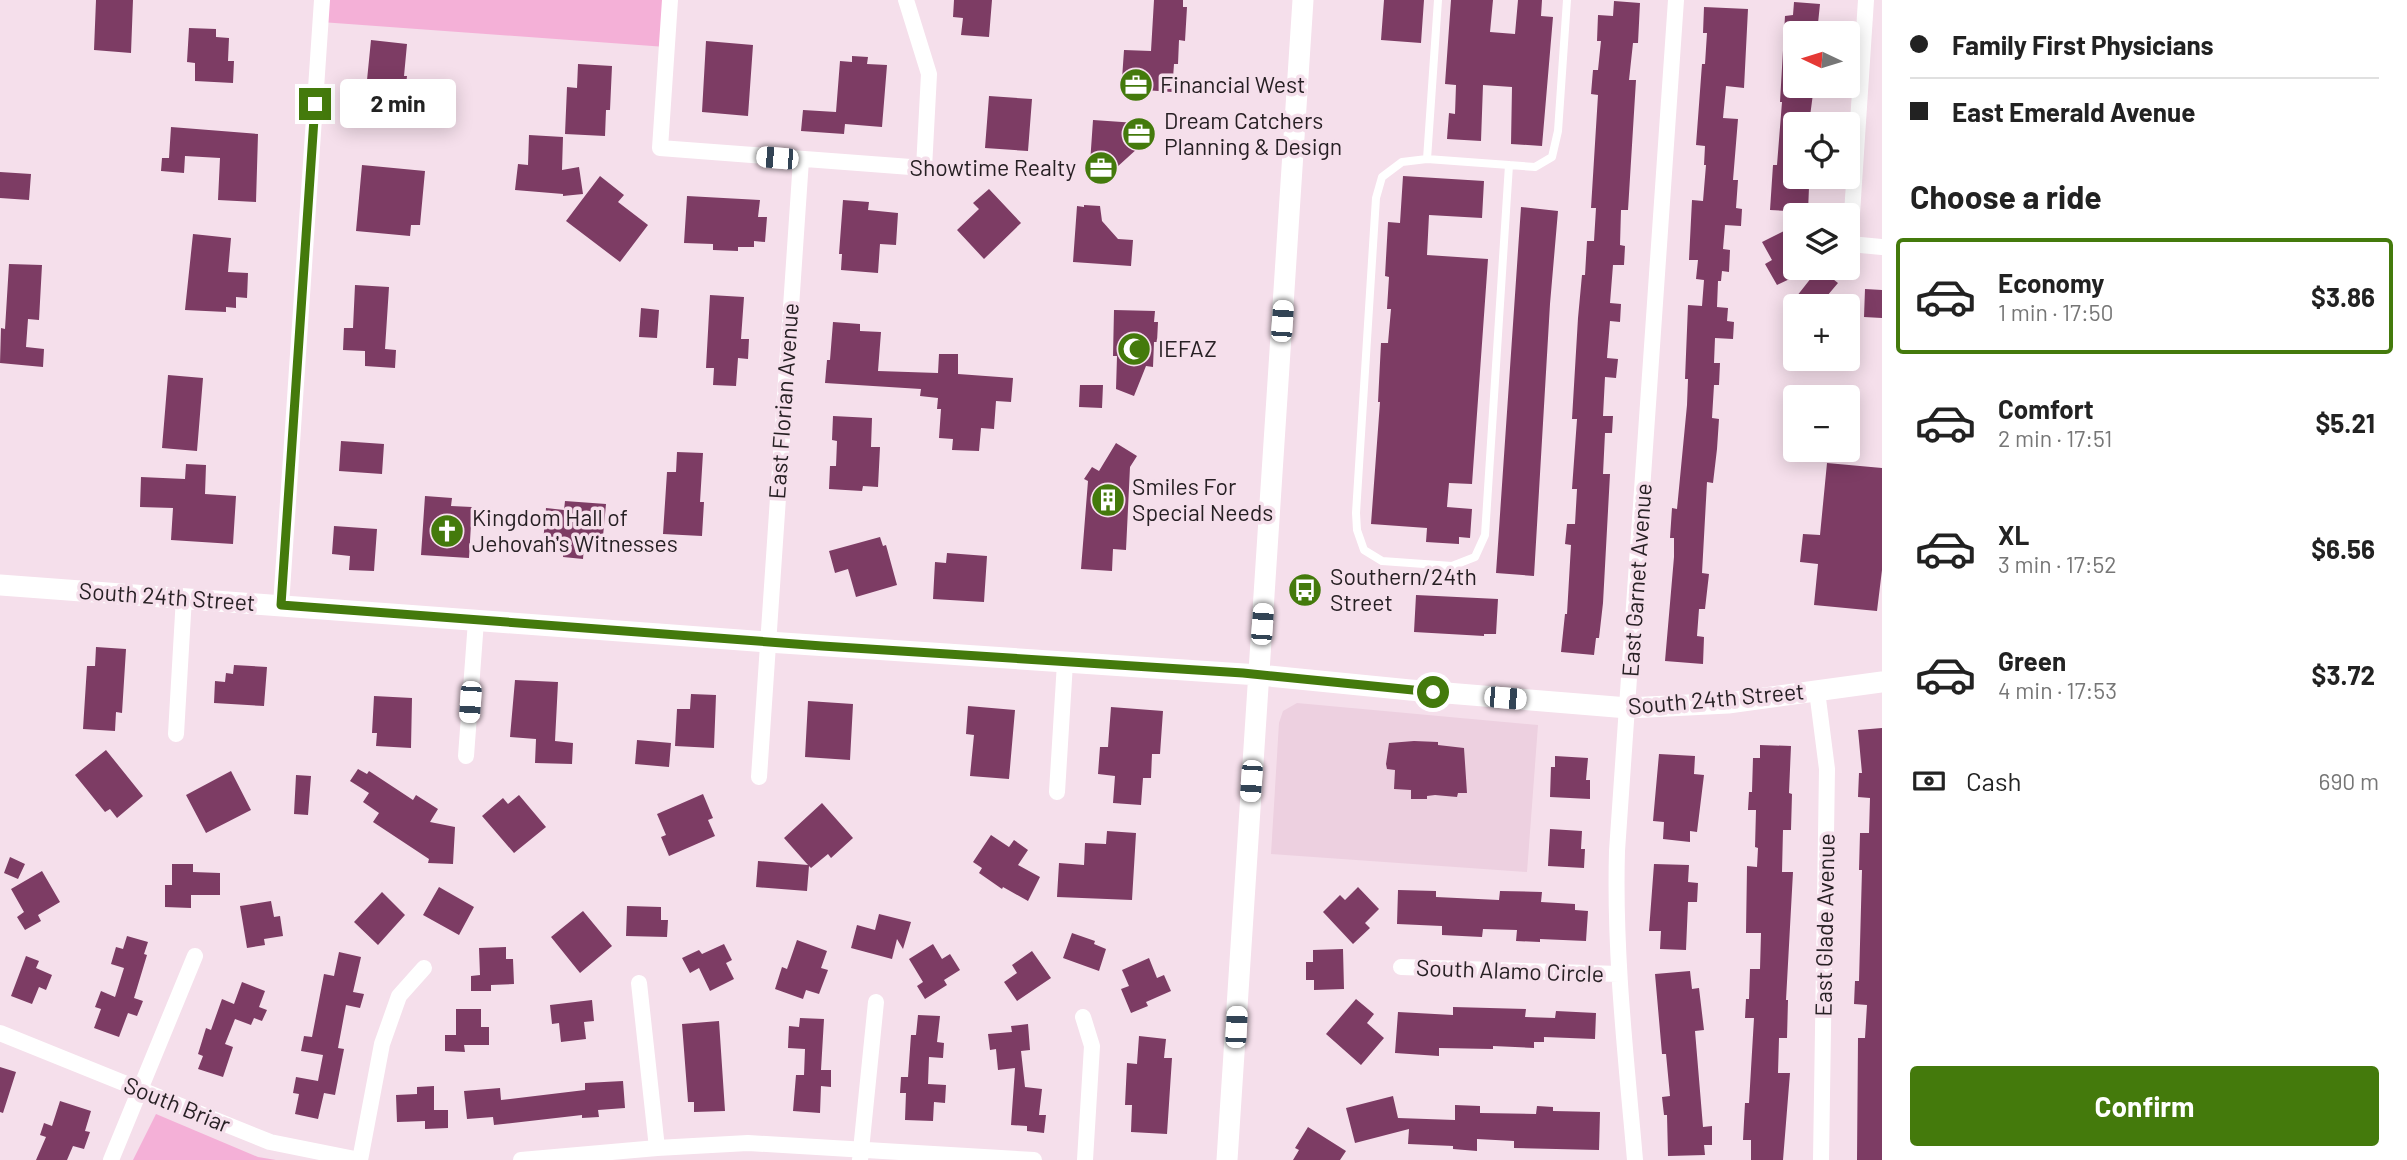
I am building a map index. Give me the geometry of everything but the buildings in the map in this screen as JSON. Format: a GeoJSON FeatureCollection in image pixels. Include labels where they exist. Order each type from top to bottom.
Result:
{"type":"FeatureCollection","features":[{"type":"Feature","properties":{"kind":"street"},"geometry":{"type":"LineString","coordinates":[[281,605],[322,0]]}},
{"type":"Feature","properties":{"kind":"street"},"geometry":{"type":"LineString","coordinates":[[670,0],[660,148],[924,168],[929,74],[906,0]]}},
{"type":"Feature","properties":{"kind":"street"},"geometry":{"type":"LineString","coordinates":[[1227,1160],[1303,0]]}},
{"type":"Feature","properties":{"kind":"street","name":"East Garnet Avenue"},"geometry":{"type":"LineString","coordinates":[[1635,1160],[1619,974],[1617,851],[1675,0]]}},
{"type":"Feature","properties":{"kind":"street"},"geometry":{"type":"LineString","coordinates":[[1866,0],[1850,244],[1882,247]]}},
{"type":"Feature","properties":{"kind":"street","name":"East Florian Avenue"},"geometry":{"type":"LineString","coordinates":[[759,777],[801,160]]}},
{"type":"Feature","properties":{"kind":"street","name":"South 24th Street"},"geometry":{"type":"LineString","coordinates":[[0,585],[1259,675],[1628,708],[1728,703],[1882,681]]}},
{"type":"Feature","properties":{"kind":"street"},"geometry":{"type":"LineString","coordinates":[[176,734],[184,597]]}},
{"type":"Feature","properties":{"kind":"street"},"geometry":{"type":"LineString","coordinates":[[466,756],[476,621]]}},
{"type":"Feature","properties":{"kind":"street"},"geometry":{"type":"LineString","coordinates":[[1057,792],[1065,663]]}},
{"type":"Feature","properties":{"kind":"street","name":"East Glade Avenue"},"geometry":{"type":"LineString","coordinates":[[1817,691],[1827,769],[1821,1160]]}},
{"type":"Feature","properties":{"kind":"street"},"geometry":{"type":"LineString","coordinates":[[111,1160],[195,957]]}},
{"type":"Feature","properties":{"kind":"street","name":"South Alamo Circle"},"geometry":{"type":"LineString","coordinates":[[1401,967],[1619,974]]}},
{"type":"Feature","properties":{"kind":"street"},"geometry":{"type":"LineString","coordinates":[[360,1160],[382,1044],[399,996],[424,968]]}},
{"type":"Feature","properties":{"kind":"street"},"geometry":{"type":"LineString","coordinates":[[639,983],[656,1148]]}},
{"type":"Feature","properties":{"kind":"street"},"geometry":{"type":"LineString","coordinates":[[860,1155],[876,1002]]}},
{"type":"Feature","properties":{"kind":"street"},"geometry":{"type":"LineString","coordinates":[[1083,1017],[1092,1046],[1085,1160]]}},
{"type":"Feature","properties":{"kind":"street","name":"South Briar"},"geometry":{"type":"LineString","coordinates":[[0,1033],[270,1142],[360,1160]]}},
{"type":"Feature","properties":{"kind":"street"},"geometry":{"type":"LineString","coordinates":[[521,1160],[748,1143],[860,1155],[1034,1160]]}},
{"type":"Feature","properties":{"kind":"lane"},"geometry":{"type":"LineString","coordinates":[[1427,159],[1438,0]]}},
{"type":"Feature","properties":{"kind":"lane"},"geometry":{"type":"LineString","coordinates":[[1509,165],[1485,535],[1475,556],[1452,566],[1382,561],[1364,550],[1357,530],[1356,513],[1376,198],[1382,177],[1402,162],[1427,159],[1509,165],[1535,167],[1552,156],[1558,131],[1567,0]]}},
{"type":"Feature","properties":{"kind":"shaded area"},"geometry":{"type":"Polygon","coordinates":[[[322,0],[670,0],[666,47],[321,22],[322,0]]]}},
{"type":"Feature","properties":{"kind":"shaded area"},"geometry":{"type":"Polygon","coordinates":[[[1297,703],[1538,725],[1527,872],[1271,854],[1279,723],[1283,711],[1297,703]]]}},
{"type":"Feature","properties":{"kind":"shaded area"},"geometry":{"type":"Polygon","coordinates":[[[156,1114],[258,1157],[276,1160],[133,1160],[156,1114]]]}},
{"type":"Feature","properties":{"kind":"place","name":"Financial West"},"geometry":{"type":"Point","coordinates":[1136,85]}},
{"type":"Feature","properties":{"kind":"place","name":"Dream Catchers Planning & Design"},"geometry":{"type":"Point","coordinates":[1139,134]}},
{"type":"Feature","properties":{"kind":"place","name":"Showtime Realty"},"geometry":{"type":"Point","coordinates":[1101,168]}},
{"type":"Feature","properties":{"kind":"place","name":"IEFAZ"},"geometry":{"type":"Point","coordinates":[1134,349]}},
{"type":"Feature","properties":{"kind":"place","name":"Smiles For Special Needs"},"geometry":{"type":"Point","coordinates":[1108,500]}},
{"type":"Feature","properties":{"kind":"place","name":"Kingdom Hall of Jehovah's Witnesses"},"geometry":{"type":"Point","coordinates":[447,531]}},
{"type":"Feature","properties":{"kind":"place","name":"Southern/24th Street"},"geometry":{"type":"Point","coordinates":[1305,590]}},
{"type":"Feature","properties":{"kind":"route"},"geometry":{"type":"LineString","coordinates":[[315,104],[281,605],[822,646],[1243,673],[1433,692]]}}]}
